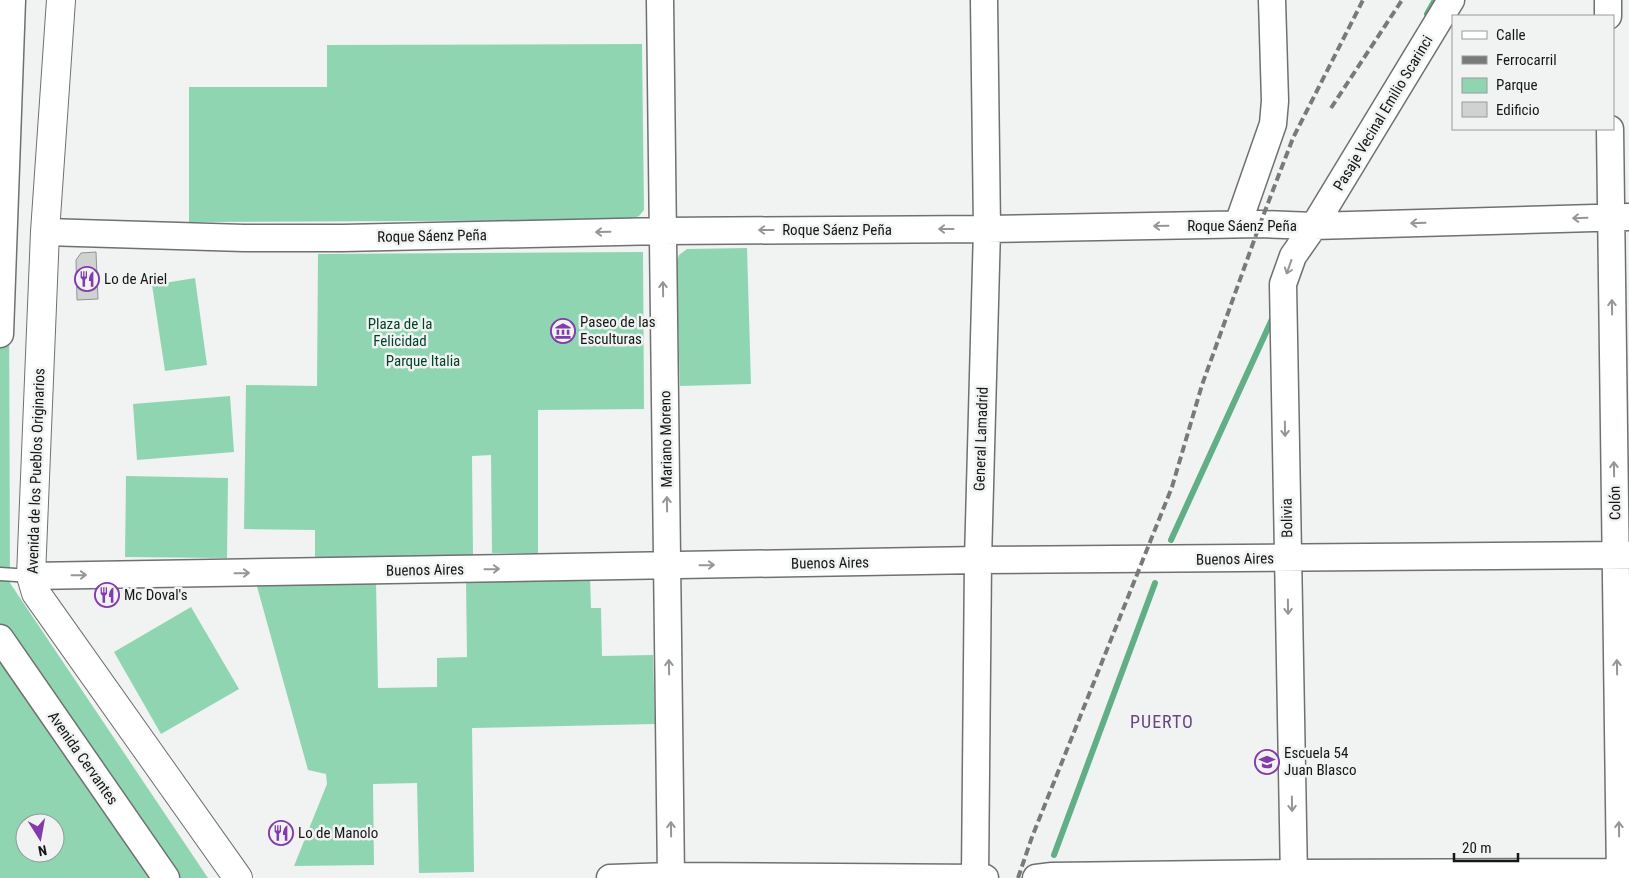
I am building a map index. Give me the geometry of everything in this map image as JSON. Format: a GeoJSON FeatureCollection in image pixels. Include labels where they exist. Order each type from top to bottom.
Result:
{"type":"FeatureCollection","features":[{"type":"Feature","properties":{"kind":"street"},"geometry":{"type":"LineString","coordinates":[[0,334],[12,0]]}},
{"type":"Feature","properties":{"kind":"street","name":"Avenida de los Pueblos Originarios"},"geometry":{"type":"LineString","coordinates":[[61,0],[45,232],[31,576],[36,593],[238,878]]}},
{"type":"Feature","properties":{"kind":"street","name":"Mariano Moreno"},"geometry":{"type":"LineString","coordinates":[[660,0],[671,877]]}},
{"type":"Feature","properties":{"kind":"street","name":"General Lamadrid"},"geometry":{"type":"LineString","coordinates":[[980,878],[978,560],[987,229],[984,0]]}},
{"type":"Feature","properties":{"kind":"street"},"geometry":{"type":"LineString","coordinates":[[1238,224],[1273,124],[1275,101],[1272,0]]}},
{"type":"Feature","properties":{"kind":"street","name":"Pasaje Vecinal Emilio Scarinci"},"geometry":{"type":"LineString","coordinates":[[1314,226],[1451,0]]}},
{"type":"Feature","properties":{"kind":"street"},"geometry":{"type":"LineString","coordinates":[[1608,0],[1608,15]]}},
{"type":"Feature","properties":{"kind":"street","name":"Colón"},"geometry":{"type":"LineString","coordinates":[[1610,130],[1620,217],[1623,874]]}},
{"type":"Feature","properties":{"kind":"street","name":"Roque Sáenz Peña"},"geometry":{"type":"LineString","coordinates":[[45,232],[244,238],[343,238],[662,231],[987,229],[1238,224],[1314,226],[1620,217]]}},
{"type":"Feature","properties":{"kind":"street","name":"Bolivia"},"geometry":{"type":"LineString","coordinates":[[1294,875],[1283,284],[1292,256],[1314,226]]}},
{"type":"Feature","properties":{"kind":"street","name":"Buenos Aires"},"geometry":{"type":"LineString","coordinates":[[31,576],[978,560],[1622,555]]}},
{"type":"Feature","properties":{"kind":"street","name":"Avenida Cervantes"},"geometry":{"type":"LineString","coordinates":[[0,638],[166,878]]}},
{"type":"Feature","properties":{"kind":"street"},"geometry":{"type":"LineString","coordinates":[[1036,878],[1052,876],[1623,874]]}},
{"type":"Feature","properties":{"kind":"street"},"geometry":{"type":"LineString","coordinates":[[610,878],[980,878]]}},
{"type":"Feature","properties":{"kind":"lane"},"geometry":{"type":"LineString","coordinates":[[0,574],[31,576]]}},
{"type":"Feature","properties":{"kind":"green space"},"geometry":{"type":"Polygon","coordinates":[[[0,0],[8,0],[10,583],[208,878],[0,878],[0,0]]]}},
{"type":"Feature","properties":{"kind":"green space"},"geometry":{"type":"Polygon","coordinates":[[[642,44],[644,210],[639,216],[628,220],[189,222],[189,87],[327,87],[327,45],[642,44]]]}},
{"type":"Feature","properties":{"kind":"green space"},"geometry":{"type":"Polygon","coordinates":[[[747,248],[751,384],[680,386],[676,264],[679,255],[687,249],[747,248]]]}},
{"type":"Feature","properties":{"kind":"green space","name":"Parque Italia"},"geometry":{"type":"Polygon","coordinates":[[[643,252],[644,409],[538,410],[538,553],[492,553],[491,455],[472,456],[473,555],[315,558],[315,530],[244,529],[246,385],[317,386],[318,254],[643,252]]]}},
{"type":"Feature","properties":{"kind":"green space"},"geometry":{"type":"Polygon","coordinates":[[[195,278],[207,365],[165,371],[152,285],[195,278]]]}},
{"type":"Feature","properties":{"kind":"green space"},"geometry":{"type":"Polygon","coordinates":[[[230,396],[234,452],[137,460],[133,404],[230,396]]]}},
{"type":"Feature","properties":{"kind":"green space"},"geometry":{"type":"Polygon","coordinates":[[[126,476],[228,478],[227,558],[125,557],[126,476]]]}},
{"type":"Feature","properties":{"kind":"green space"},"geometry":{"type":"Polygon","coordinates":[[[590,577],[591,608],[601,608],[602,656],[653,655],[655,724],[472,728],[474,872],[419,873],[417,783],[373,784],[374,865],[294,866],[327,784],[326,774],[308,770],[256,583],[376,581],[378,688],[437,687],[437,658],[467,657],[466,579],[590,577]]]}},
{"type":"Feature","properties":{"kind":"green space"},"geometry":{"type":"Polygon","coordinates":[[[191,607],[239,689],[161,734],[114,652],[191,607]]]}},
{"type":"Feature","properties":{"kind":"building","name":"Lo de Ariel"},"geometry":{"type":"Polygon","coordinates":[[[96,252],[98,299],[77,300],[76,260],[81,253],[96,252]]]}},
{"type":"Feature","properties":{"kind":"waterway"},"geometry":{"type":"LineString","coordinates":[[1427,14],[1435,0]]}},
{"type":"Feature","properties":{"kind":"waterway"},"geometry":{"type":"LineString","coordinates":[[1171,540],[1273,317]]}},
{"type":"Feature","properties":{"kind":"waterway"},"geometry":{"type":"LineString","coordinates":[[1054,855],[1155,583]]}},
{"type":"Feature","properties":{"kind":"railway"},"geometry":{"type":"LineString","coordinates":[[1018,878],[1032,837],[1172,487],[1202,385],[1293,138],[1363,0]]}},
{"type":"Feature","properties":{"kind":"railway"},"geometry":{"type":"LineString","coordinates":[[1331,108],[1402,0]]}},
{"type":"Feature","properties":{"kind":"place","name":"Lo de Ariel"},"geometry":{"type":"Point","coordinates":[87,279]}},
{"type":"Feature","properties":{"kind":"place","name":"Paseo de las Esculturas"},"geometry":{"type":"Point","coordinates":[563,331]}},
{"type":"Feature","properties":{"kind":"place","name":"Mc Doval's"},"geometry":{"type":"Point","coordinates":[107,595]}},
{"type":"Feature","properties":{"kind":"place","name":"Escuela 54 Juan Blasco"},"geometry":{"type":"Point","coordinates":[1267,762]}},
{"type":"Feature","properties":{"kind":"place","name":"Lo de Manolo"},"geometry":{"type":"Point","coordinates":[281,833]}},
{"type":"Feature","properties":{"kind":"district","name":"PUERTO"},"geometry":{"type":"Point","coordinates":[1162,721]}},
{"type":"Feature","properties":{"kind":"park label","name":"Plaza de la Felicidad"},"geometry":{"type":"Point","coordinates":[400,332]}}]}
